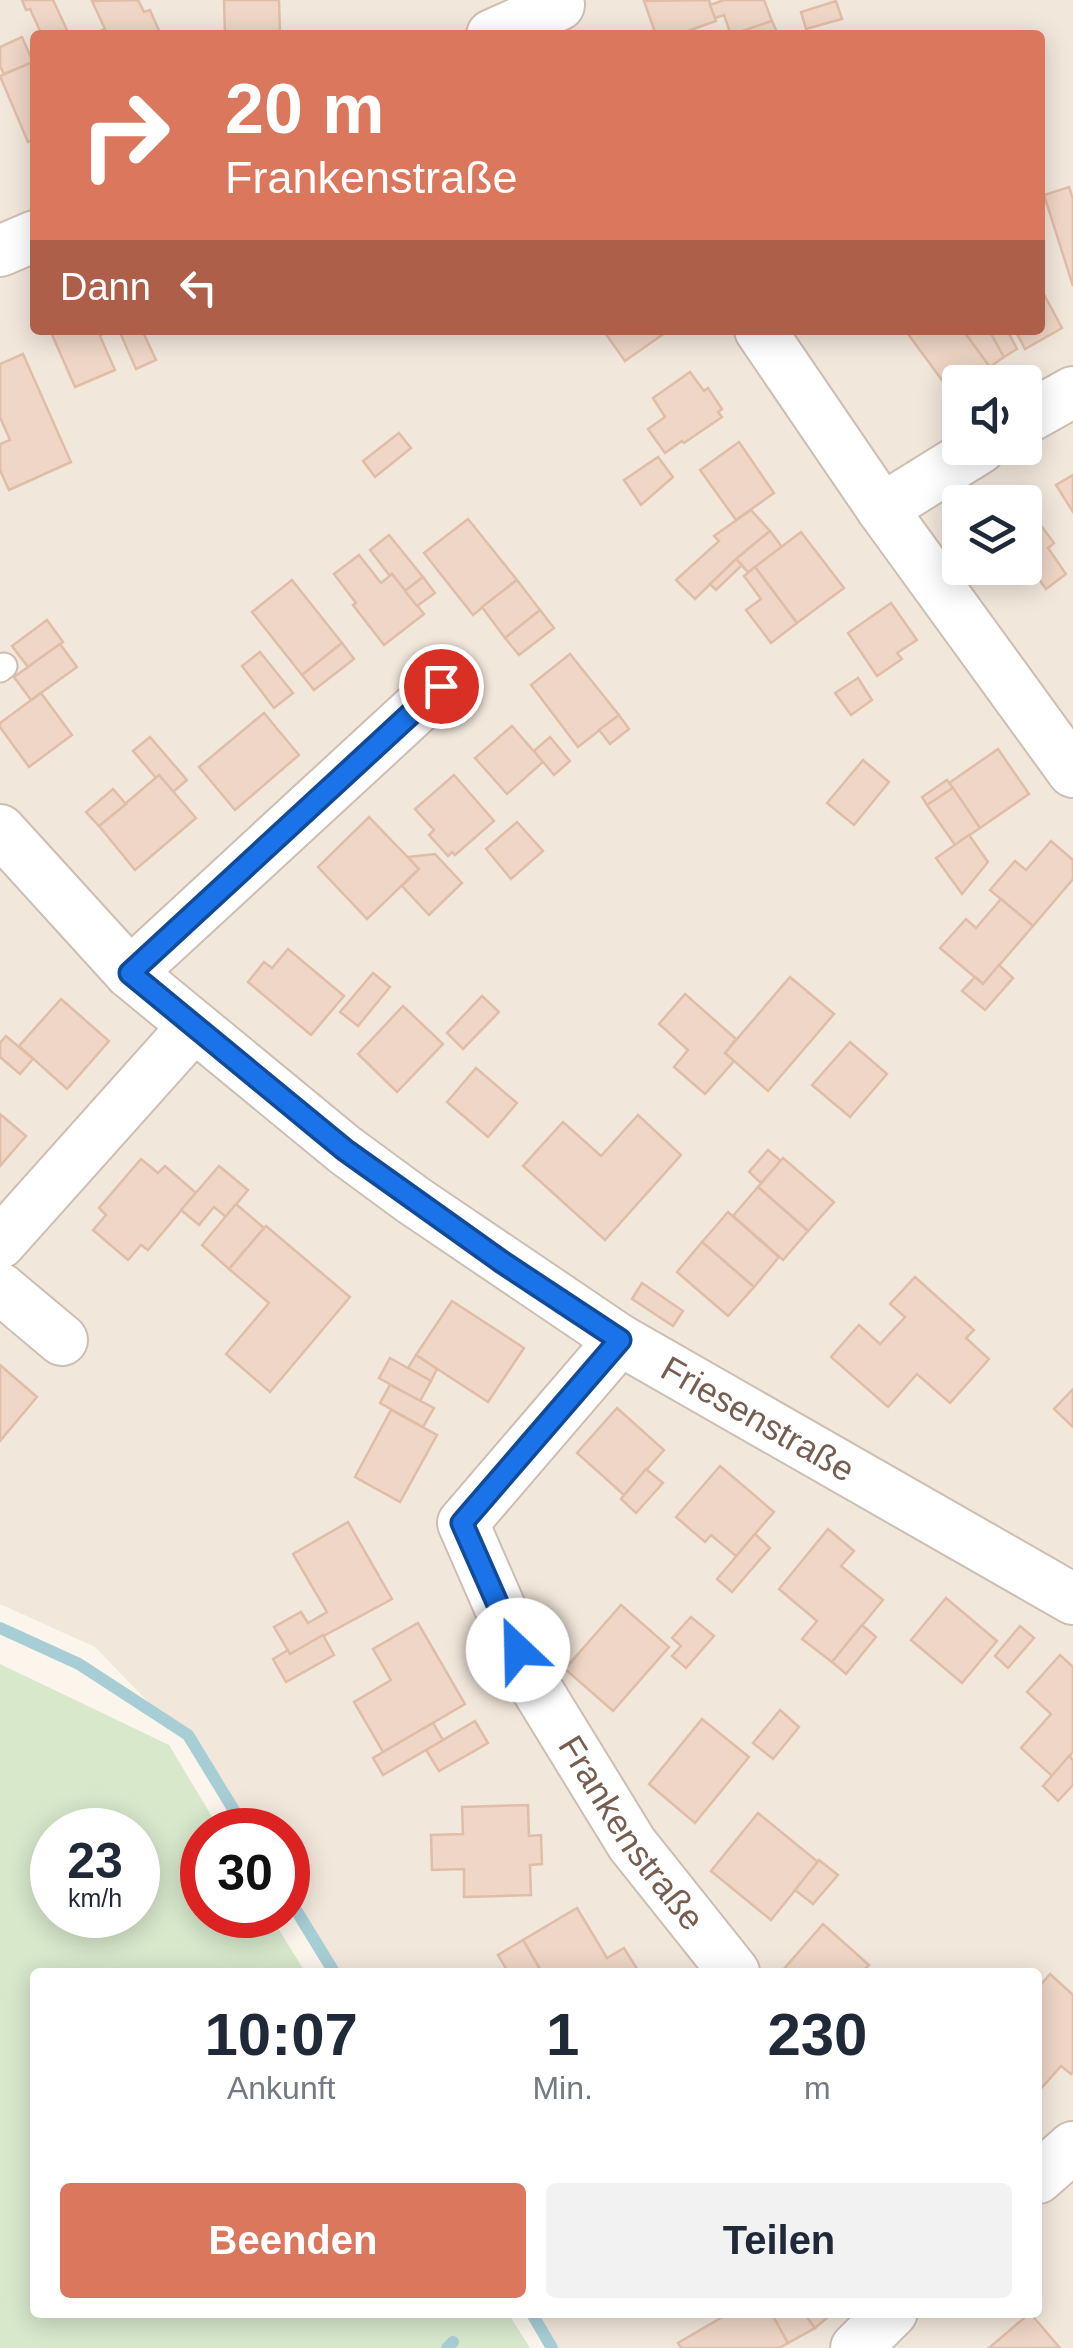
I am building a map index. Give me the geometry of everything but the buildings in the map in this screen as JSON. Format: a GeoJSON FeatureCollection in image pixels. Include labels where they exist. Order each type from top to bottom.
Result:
{"type":"FeatureCollection","features":[{"type":"Feature","properties":{"kind":"street"},"geometry":{"type":"LineString","coordinates":[[508,30],[563,13]]}},
{"type":"Feature","properties":{"kind":"street"},"geometry":{"type":"LineString","coordinates":[[0,251],[30,238]]}},
{"type":"Feature","properties":{"kind":"street"},"geometry":{"type":"LineString","coordinates":[[763,335],[882,509],[1073,772]]}},
{"type":"Feature","properties":{"kind":"street"},"geometry":{"type":"LineString","coordinates":[[1042,409],[1073,392]]}},
{"type":"Feature","properties":{"kind":"street"},"geometry":{"type":"LineString","coordinates":[[882,509],[953,465]]}},
{"type":"Feature","properties":{"kind":"street"},"geometry":{"type":"LineString","coordinates":[[130,973],[441,686]]}},
{"type":"Feature","properties":{"kind":"street","name":"Friesenstraße"},"geometry":{"type":"LineString","coordinates":[[0,830],[130,973],[358,1160],[620,1340],[1073,1599]]}},
{"type":"Feature","properties":{"kind":"street"},"geometry":{"type":"LineString","coordinates":[[0,1243],[194,1026]]}},
{"type":"Feature","properties":{"kind":"street"},"geometry":{"type":"LineString","coordinates":[[0,1288],[62,1340]]}},
{"type":"Feature","properties":{"kind":"street","name":"Frankenstraße"},"geometry":{"type":"LineString","coordinates":[[620,1340],[462,1523],[532,1681],[632,1844],[731,1968]]}},
{"type":"Feature","properties":{"kind":"street"},"geometry":{"type":"LineString","coordinates":[[1042,2174],[1073,2147]]}},
{"type":"Feature","properties":{"kind":"street"},"geometry":{"type":"LineString","coordinates":[[856,2348],[886,2318]]}},
{"type":"Feature","properties":{"kind":"shaded area"},"geometry":{"type":"Polygon","coordinates":[[[0,0],[1073,0],[1073,2348],[552,2348],[535,2318],[1042,2318],[1042,1968],[332,1968],[310,1930],[310,1808],[239,1808],[221,1777],[95,1647],[0,1604],[0,0]]]}},
{"type":"Feature","properties":{"kind":"green space"},"geometry":{"type":"Polygon","coordinates":[[[0,1664],[169,1745],[207,1808],[180,1808],[180,1938],[284,1938],[303,1968],[30,1968],[30,2318],[511,2318],[530,2348],[0,2348],[0,1664]]]}},
{"type":"Feature","properties":{"kind":"waterway"},"geometry":{"type":"LineString","coordinates":[[0,1628],[79,1664],[188,1735],[233,1808]]}},
{"type":"Feature","properties":{"kind":"waterway"},"geometry":{"type":"LineString","coordinates":[[310,1933],[332,1968]]}},
{"type":"Feature","properties":{"kind":"waterway"},"geometry":{"type":"LineString","coordinates":[[534,2318],[552,2348]]}},
{"type":"Feature","properties":{"kind":"waterway"},"geometry":{"type":"LineString","coordinates":[[447,2348],[453,2342]]}},
{"type":"Feature","properties":{"kind":"route"},"geometry":{"type":"LineString","coordinates":[[441,686],[130,973],[345,1150],[620,1340],[462,1523],[518,1650]]}}]}
